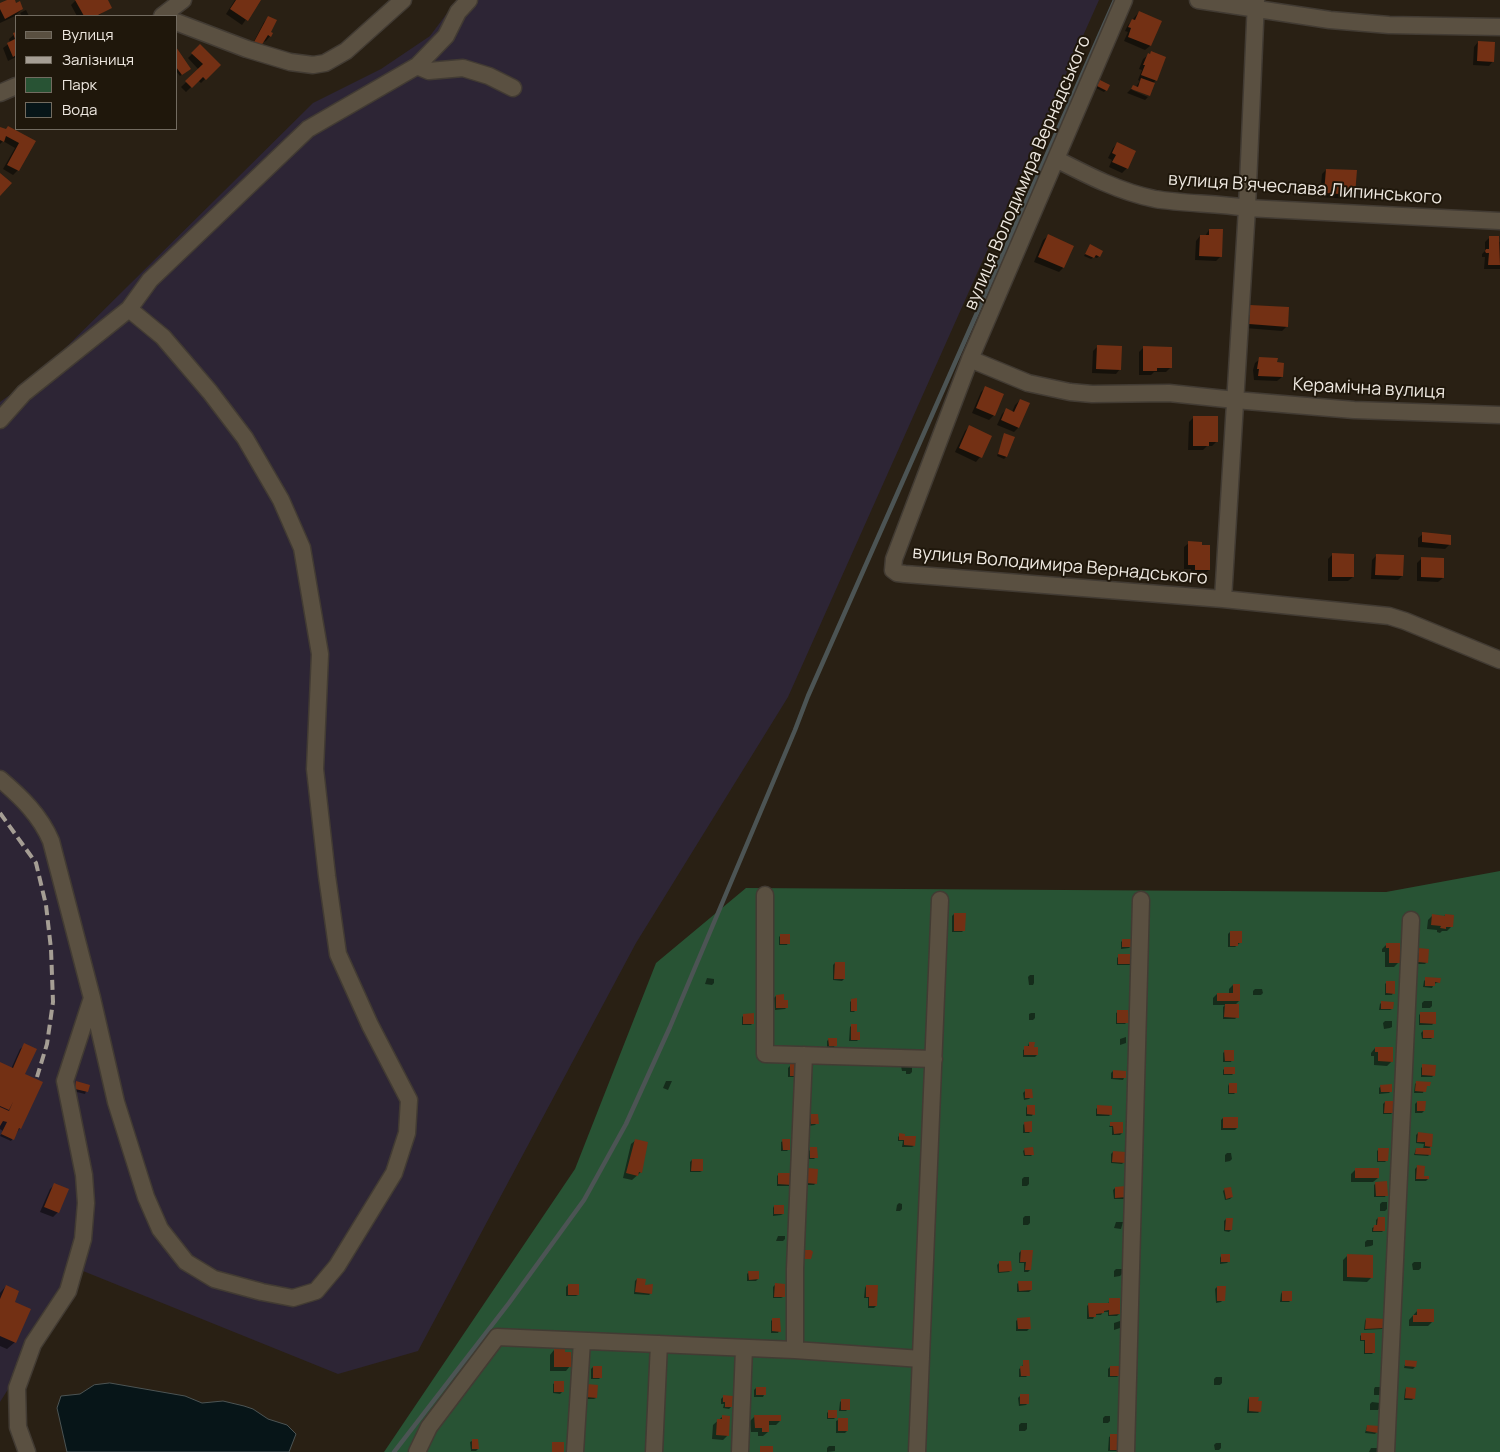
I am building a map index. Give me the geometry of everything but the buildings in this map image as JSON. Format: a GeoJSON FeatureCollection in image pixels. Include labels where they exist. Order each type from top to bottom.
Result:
{"type":"FeatureCollection","features":[{"type":"Feature","properties":{"kind":"street"},"geometry":{"type":"LineString","coordinates":[[163,15],[183,0]]}},
{"type":"Feature","properties":{"kind":"street"},"geometry":{"type":"LineString","coordinates":[[178,23],[290,62],[313,65],[325,63],[346,51],[403,0]]}},
{"type":"Feature","properties":{"kind":"street","name":"вулиця Володимира Вернадського"},"geometry":{"type":"LineString","coordinates":[[1124,0],[970,359],[894,559],[892,567],[894,571],[1223,599],[1397,618],[1500,660]]}},
{"type":"Feature","properties":{"kind":"street"},"geometry":{"type":"LineString","coordinates":[[1198,0],[1256,4],[1292,16],[1330,20],[1389,25],[1500,27]]}},
{"type":"Feature","properties":{"kind":"street"},"geometry":{"type":"LineString","coordinates":[[0,420],[24,393],[128,309],[150,280],[308,130],[417,66],[446,36],[462,2]]}},
{"type":"Feature","properties":{"kind":"street"},"geometry":{"type":"LineString","coordinates":[[1223,599],[1247,208],[1256,4]]}},
{"type":"Feature","properties":{"kind":"street"},"geometry":{"type":"LineString","coordinates":[[417,66],[429,71],[463,68],[489,76],[513,88]]}},
{"type":"Feature","properties":{"kind":"street"},"geometry":{"type":"LineString","coordinates":[[0,93],[15,86]]}},
{"type":"Feature","properties":{"kind":"street","name":"вулиця Вʼячеслава Липинського"},"geometry":{"type":"LineString","coordinates":[[1056,159],[1091,177],[1143,196],[1164,200],[1247,208],[1500,221]]}},
{"type":"Feature","properties":{"kind":"street"},"geometry":{"type":"LineString","coordinates":[[0,779],[23,799],[45,826],[51,841],[92,998],[116,1102],[146,1198],[160,1230],[186,1262],[214,1280],[293,1298],[316,1291],[337,1266],[394,1173],[407,1133],[409,1100],[370,1024],[338,954],[315,769],[320,654],[302,548],[281,500],[245,438],[210,392],[163,337],[128,309]]}},
{"type":"Feature","properties":{"kind":"street","name":"Керамічна вулиця"},"geometry":{"type":"LineString","coordinates":[[970,359],[1028,384],[1070,392],[1092,394],[1170,393],[1371,412],[1500,415]]}},
{"type":"Feature","properties":{"kind":"street"},"geometry":{"type":"LineString","coordinates":[[765,895],[765,1054],[934,1059]]}},
{"type":"Feature","properties":{"kind":"street"},"geometry":{"type":"LineString","coordinates":[[917,1452],[940,900]]}},
{"type":"Feature","properties":{"kind":"street"},"geometry":{"type":"LineString","coordinates":[[1126,1452],[1141,900]]}},
{"type":"Feature","properties":{"kind":"street"},"geometry":{"type":"LineString","coordinates":[[1386,1452],[1411,920]]}},
{"type":"Feature","properties":{"kind":"street"},"geometry":{"type":"LineString","coordinates":[[27,1452],[18,1427],[17,1388],[33,1344],[68,1291],[83,1239],[86,1202],[84,1175],[65,1081],[92,998]]}},
{"type":"Feature","properties":{"kind":"street"},"geometry":{"type":"LineString","coordinates":[[795,1350],[795,1269],[804,1055]]}},
{"type":"Feature","properties":{"kind":"street"},"geometry":{"type":"LineString","coordinates":[[417,1452],[429,1427],[497,1337],[795,1350],[921,1359]]}},
{"type":"Feature","properties":{"kind":"street"},"geometry":{"type":"LineString","coordinates":[[575,1452],[582,1341]]}},
{"type":"Feature","properties":{"kind":"street"},"geometry":{"type":"LineString","coordinates":[[654,1452],[659,1344]]}},
{"type":"Feature","properties":{"kind":"street"},"geometry":{"type":"LineString","coordinates":[[740,1452],[744,1348]]}},
{"type":"Feature","properties":{"kind":"shaded area"},"geometry":{"type":"Polygon","coordinates":[[[457,0],[1099,0],[788,697],[636,943],[418,1351],[338,1374],[83,1271],[0,1402],[0,402],[39,374],[313,103],[381,69],[430,36],[457,0]]]}},
{"type":"Feature","properties":{"kind":"green space"},"geometry":{"type":"Polygon","coordinates":[[[1500,871],[1500,1452],[384,1452],[575,1169],[656,963],[746,888],[1386,892],[1500,871]]]}},
{"type":"Feature","properties":{"kind":"water"},"geometry":{"type":"Polygon","coordinates":[[[110,1383],[185,1396],[202,1403],[223,1401],[244,1406],[253,1409],[268,1419],[287,1425],[296,1434],[289,1452],[67,1452],[57,1408],[61,1396],[80,1394],[94,1385],[110,1383]]]}},
{"type":"Feature","properties":{"kind":"waterway"},"geometry":{"type":"LineString","coordinates":[[394,1452],[509,1303],[584,1200],[626,1124],[670,1027],[808,696],[1115,0]]}},
{"type":"Feature","properties":{"kind":"railway"},"geometry":{"type":"LineString","coordinates":[[0,813],[36,863],[46,905],[51,949],[53,1002],[47,1044],[37,1077]]}}]}
